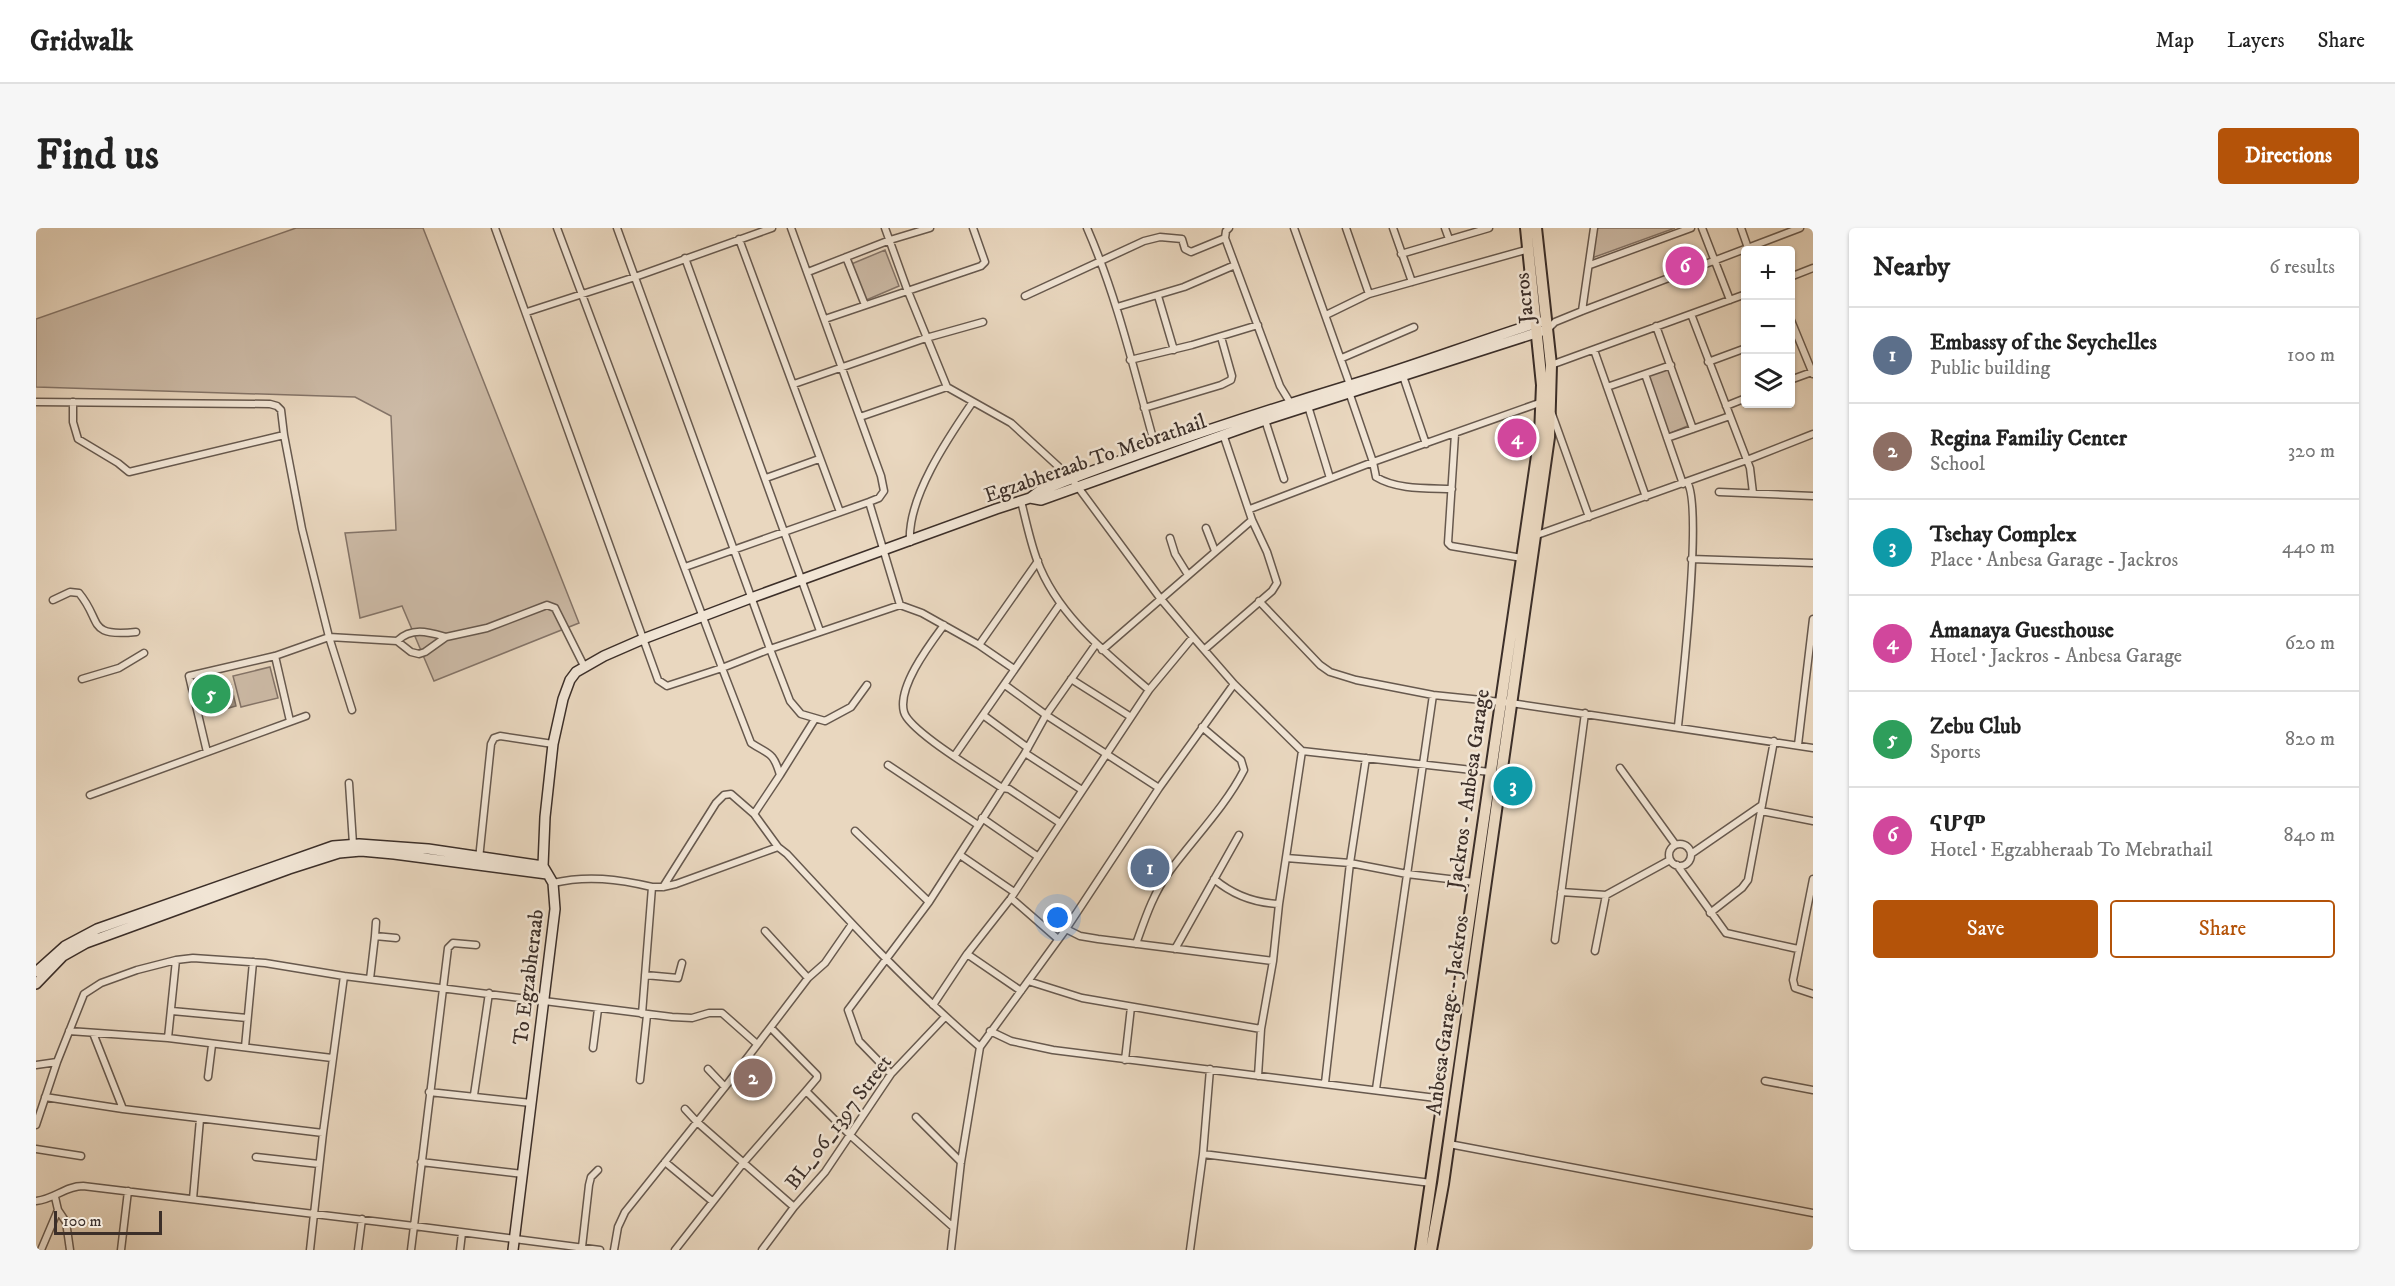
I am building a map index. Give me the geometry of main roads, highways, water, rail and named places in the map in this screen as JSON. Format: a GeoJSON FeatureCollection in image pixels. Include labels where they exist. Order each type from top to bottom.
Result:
{"type":"FeatureCollection","features":[{"type":"Feature","properties":{"kind":"main road","name":"Jacros"},"geometry":{"type":"LineString","coordinates":[[1526,228],[1551,365],[1551,411]]}},
{"type":"Feature","properties":{"kind":"main road","name":"Jacros"},"geometry":{"type":"LineString","coordinates":[[1536,228],[1544,326]]}},
{"type":"Feature","properties":{"kind":"main road","name":"Egzabheraab To Mebrathail"},"geometry":{"type":"LineString","coordinates":[[545,870],[545,817],[553,744],[567,688],[576,672],[584,666],[643,639],[802,579],[1026,500],[1038,492],[1265,420],[1292,407],[1308,406],[1349,389],[1403,376],[1544,326]]}},
{"type":"Feature","properties":{"kind":"main road"},"geometry":{"type":"LineString","coordinates":[[1075,482],[1102,466],[1156,448],[1544,326]]}},
{"type":"Feature","properties":{"kind":"main road","name":"Jackros - Anbesa Garage"},"geometry":{"type":"LineString","coordinates":[[1421,1250],[1438,1184],[1444,1099],[1464,996],[1474,882],[1490,772],[1506,703],[1522,558],[1540,435],[1544,326]]}},
{"type":"Feature","properties":{"kind":"main road","name":"Anbesa Garage - Jackros"},"geometry":{"type":"LineString","coordinates":[[1431,1250],[1438,1184],[1449,1144],[1464,996],[1506,703],[1537,535],[1551,411]]}},
{"type":"Feature","properties":{"kind":"main road"},"geometry":{"type":"LineString","coordinates":[[36,984],[63,957],[86,942],[333,846],[353,844],[428,849],[479,861]]}},
{"type":"Feature","properties":{"kind":"main road"},"geometry":{"type":"LineString","coordinates":[[36,972],[64,946],[77,938],[238,883],[349,852],[479,861],[545,870]]}},
{"type":"Feature","properties":{"kind":"main road","name":"To Egzabheraab"},"geometry":{"type":"LineString","coordinates":[[513,1250],[555,909],[553,883],[545,870]]}},
{"type":"Feature","properties":{"kind":"place","name":"ናሆም"},"geometry":{"type":"Point","coordinates":[1685,266]}},
{"type":"Feature","properties":{"kind":"place","name":"Amanaya Guesthouse"},"geometry":{"type":"Point","coordinates":[1517,438]}},
{"type":"Feature","properties":{"kind":"place","name":"Zebu Club"},"geometry":{"type":"Point","coordinates":[211,694]}},
{"type":"Feature","properties":{"kind":"place","name":"Tsehay Complex"},"geometry":{"type":"Point","coordinates":[1513,786]}},
{"type":"Feature","properties":{"kind":"place","name":"Embassy of the Seychelles"},"geometry":{"type":"Point","coordinates":[1150,868]}},
{"type":"Feature","properties":{"kind":"place","name":"Regina Familiy Center"},"geometry":{"type":"Point","coordinates":[753,1078]}}]}
